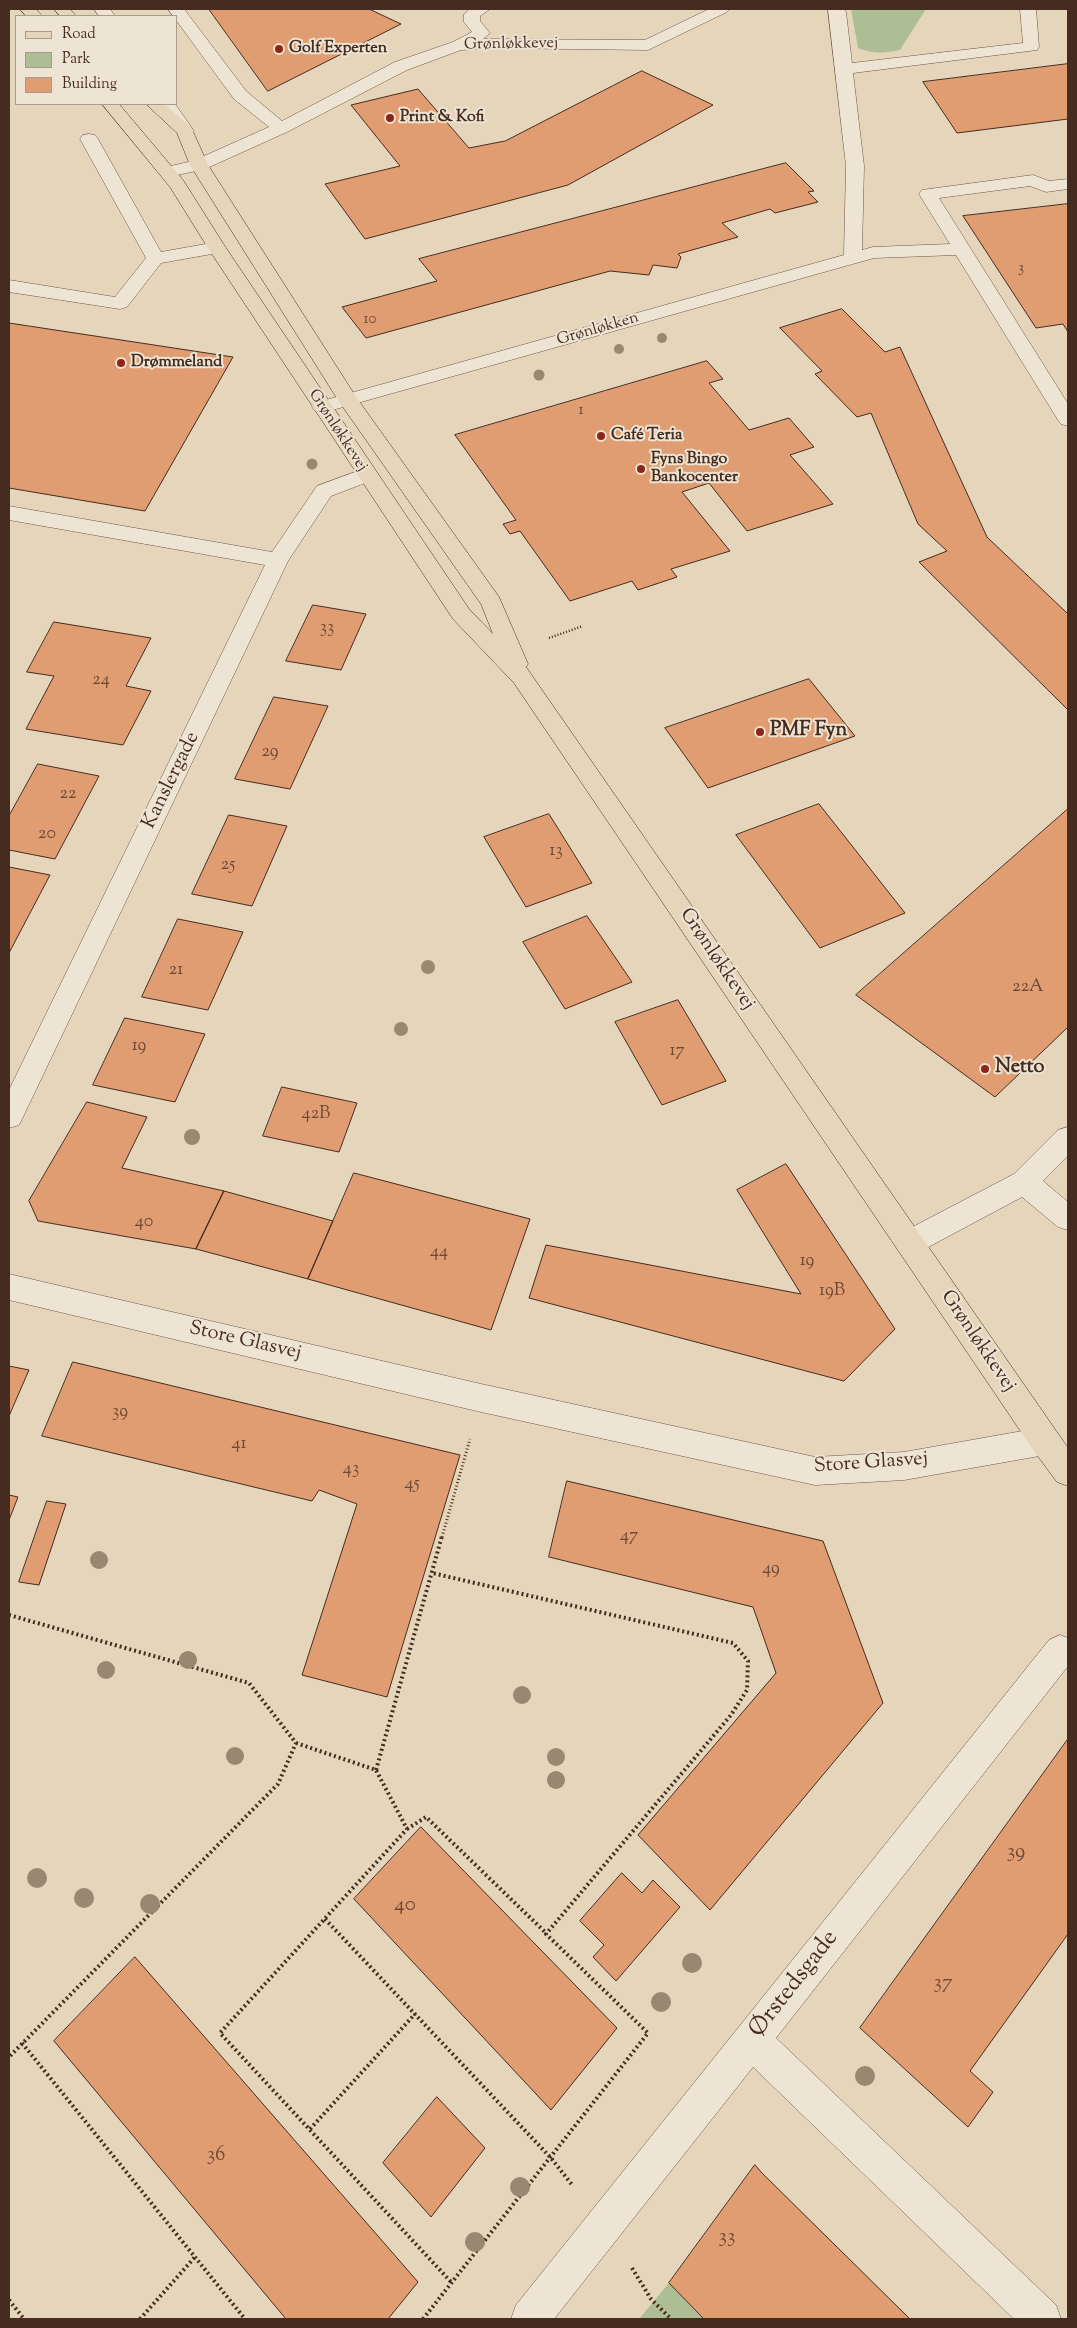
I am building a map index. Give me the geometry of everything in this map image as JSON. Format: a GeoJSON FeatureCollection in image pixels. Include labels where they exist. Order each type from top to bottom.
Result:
{"type":"FeatureCollection","features":[{"type":"Feature","properties":{"kind":"main road","name":"Grønløkkevej"},"geometry":{"type":"LineString","coordinates":[[111,105],[168,172],[460,614],[522,677],[1044,1441]]}},
{"type":"Feature","properties":{"kind":"main road"},"geometry":{"type":"LineString","coordinates":[[155,105],[185,131]]}},
{"type":"Feature","properties":{"kind":"main road","name":"Grønløkkevej"},"geometry":{"type":"LineString","coordinates":[[185,131],[198,165],[348,400],[491,602],[522,677]]}},
{"type":"Feature","properties":{"kind":"main road"},"geometry":{"type":"LineString","coordinates":[[1044,1441],[1068,1472]]}},
{"type":"Feature","properties":{"kind":"street"},"geometry":{"type":"LineString","coordinates":[[176,9],[240,95],[281,128]]}},
{"type":"Feature","properties":{"kind":"street"},"geometry":{"type":"LineString","coordinates":[[459,45],[482,33],[472,22],[472,14],[482,9]]}},
{"type":"Feature","properties":{"kind":"street","name":"Grønløkkevej"},"geometry":{"type":"LineString","coordinates":[[168,172],[198,165],[281,128],[401,66],[459,45],[522,43],[648,45],[721,9]]}},
{"type":"Feature","properties":{"kind":"street"},"geometry":{"type":"LineString","coordinates":[[836,9],[838,12],[845,68],[855,166],[853,258]]}},
{"type":"Feature","properties":{"kind":"street"},"geometry":{"type":"LineString","coordinates":[[845,68],[1031,47],[1028,9]]}},
{"type":"Feature","properties":{"kind":"street","name":"Grønløkkevej"},"geometry":{"type":"LineString","coordinates":[[168,105],[185,131]]}},
{"type":"Feature","properties":{"kind":"street"},"geometry":{"type":"LineString","coordinates":[[89,139],[155,258]]}},
{"type":"Feature","properties":{"kind":"street"},"geometry":{"type":"LineString","coordinates":[[1068,184],[1046,187],[1033,180],[928,194],[1068,420]]}},
{"type":"Feature","properties":{"kind":"street"},"geometry":{"type":"LineString","coordinates":[[9,286],[120,303],[155,258],[217,248]]}},
{"type":"Feature","properties":{"kind":"street","name":"Grønløkken"},"geometry":{"type":"LineString","coordinates":[[322,407],[873,253],[962,249]]}},
{"type":"Feature","properties":{"kind":"street","name":"Kanslergade"},"geometry":{"type":"LineString","coordinates":[[9,1117],[278,560],[324,491],[366,474]]}},
{"type":"Feature","properties":{"kind":"street"},"geometry":{"type":"LineString","coordinates":[[9,514],[278,560]]}},
{"type":"Feature","properties":{"kind":"street"},"geometry":{"type":"LineString","coordinates":[[909,1243],[1024,1182],[1068,1138]]}},
{"type":"Feature","properties":{"kind":"street"},"geometry":{"type":"LineString","coordinates":[[1024,1182],[1068,1218]]}},
{"type":"Feature","properties":{"kind":"street","name":"Store Glasvej"},"geometry":{"type":"LineString","coordinates":[[9,1287],[481,1398],[815,1471],[904,1466],[1044,1441]]}},
{"type":"Feature","properties":{"kind":"street","name":"Ørstedsgade"},"geometry":{"type":"LineString","coordinates":[[530,2319],[1060,1651]]}},
{"type":"Feature","properties":{"kind":"street"},"geometry":{"type":"LineString","coordinates":[[751,2040],[1042,2319]]}},
{"type":"Feature","properties":{"kind":"path"},"geometry":{"type":"LineString","coordinates":[[376,1770],[481,1398]]}},
{"type":"Feature","properties":{"kind":"path"},"geometry":{"type":"LineString","coordinates":[[432,1573],[732,1643],[748,1662],[748,1690],[731,1715],[546,1934]]}},
{"type":"Feature","properties":{"kind":"path"},"geometry":{"type":"LineString","coordinates":[[9,1614],[249,1683],[296,1742],[376,1770],[407,1829]]}},
{"type":"Feature","properties":{"kind":"path"},"geometry":{"type":"LineString","coordinates":[[9,2057],[278,1784],[296,1742]]}},
{"type":"Feature","properties":{"kind":"path"},"geometry":{"type":"LineString","coordinates":[[422,2319],[452,2283],[551,2158],[648,2033],[426,1817],[407,1829],[220,2033],[452,2283]]}},
{"type":"Feature","properties":{"kind":"path"},"geometry":{"type":"LineString","coordinates":[[325,1919],[551,2158],[604,2226],[652,2299],[671,2319]]}},
{"type":"Feature","properties":{"kind":"path"},"geometry":{"type":"LineString","coordinates":[[310,2130],[415,2014]]}},
{"type":"Feature","properties":{"kind":"path"},"geometry":{"type":"LineString","coordinates":[[22,2043],[245,2319]]}},
{"type":"Feature","properties":{"kind":"path"},"geometry":{"type":"LineString","coordinates":[[140,2319],[194,2257]]}},
{"type":"Feature","properties":{"kind":"path"},"geometry":{"type":"LineString","coordinates":[[9,2300],[24,2319]]}},
{"type":"Feature","properties":{"kind":"green space"},"geometry":{"type":"Polygon","coordinates":[[[851,9],[926,9],[900,50],[879,52],[858,48],[851,9]]]}},
{"type":"Feature","properties":{"kind":"green space"},"geometry":{"type":"Polygon","coordinates":[[[669,2283],[704,2319],[639,2319],[669,2283]]]}},
{"type":"Feature","properties":{"kind":"building"},"geometry":{"type":"Polygon","coordinates":[[[209,9],[369,9],[401,24],[268,91],[209,9]]]}},
{"type":"Feature","properties":{"kind":"building"},"geometry":{"type":"Polygon","coordinates":[[[1068,64],[1068,119],[957,133],[923,82],[1068,64]]]}},
{"type":"Feature","properties":{"kind":"building"},"geometry":{"type":"Polygon","coordinates":[[[642,71],[713,105],[568,185],[365,239],[325,184],[400,166],[351,105],[418,89],[469,148],[505,141],[642,71]]]}},
{"type":"Feature","properties":{"kind":"building"},"geometry":{"type":"Polygon","coordinates":[[[786,163],[814,191],[808,192],[818,202],[775,213],[770,209],[722,223],[738,237],[678,254],[681,257],[677,268],[653,265],[649,275],[610,271],[366,338],[342,307],[437,281],[419,259],[786,163]]]}},
{"type":"Feature","properties":{"kind":"building"},"geometry":{"type":"Polygon","coordinates":[[[1068,204],[1068,332],[1063,324],[1036,328],[963,216],[1068,204]]]}},
{"type":"Feature","properties":{"kind":"building"},"geometry":{"type":"Polygon","coordinates":[[[842,309],[885,352],[900,347],[987,537],[1068,614],[1068,710],[919,562],[947,551],[918,524],[871,413],[857,417],[815,374],[822,371],[780,328],[842,309]]]}},
{"type":"Feature","properties":{"kind":"building"},"geometry":{"type":"Polygon","coordinates":[[[9,323],[233,357],[145,511],[9,488],[9,323]]]}},
{"type":"Feature","properties":{"kind":"building","name":"Fyns Bingo Bankocenter"},"geometry":{"type":"Polygon","coordinates":[[[707,361],[723,379],[709,383],[749,430],[789,418],[814,447],[790,455],[833,504],[747,531],[709,483],[682,492],[730,551],[671,569],[677,577],[638,590],[632,581],[570,601],[520,531],[510,534],[503,524],[516,520],[455,435],[707,361]]]}},
{"type":"Feature","properties":{"kind":"building"},"geometry":{"type":"Polygon","coordinates":[[[313,605],[366,614],[341,670],[286,661],[313,605]]]}},
{"type":"Feature","properties":{"kind":"building"},"geometry":{"type":"Polygon","coordinates":[[[54,622],[151,638],[126,686],[151,691],[123,745],[26,729],[54,676],[27,672],[54,622]]]}},
{"type":"Feature","properties":{"kind":"building","name":"PMF Fyn"},"geometry":{"type":"Polygon","coordinates":[[[809,679],[855,736],[708,788],[665,728],[809,679]]]}},
{"type":"Feature","properties":{"kind":"building"},"geometry":{"type":"Polygon","coordinates":[[[274,697],[328,706],[290,789],[235,779],[274,697]]]}},
{"type":"Feature","properties":{"kind":"building"},"geometry":{"type":"Polygon","coordinates":[[[38,764],[99,776],[55,859],[9,850],[9,816],[38,764]]]}},
{"type":"Feature","properties":{"kind":"building"},"geometry":{"type":"Polygon","coordinates":[[[819,804],[905,913],[820,948],[736,835],[819,804]]]}},
{"type":"Feature","properties":{"kind":"building"},"geometry":{"type":"Polygon","coordinates":[[[1068,809],[1068,1027],[995,1097],[856,995],[1068,809]]]}},
{"type":"Feature","properties":{"kind":"building"},"geometry":{"type":"Polygon","coordinates":[[[549,814],[592,883],[526,907],[484,837],[549,814]]]}},
{"type":"Feature","properties":{"kind":"building"},"geometry":{"type":"Polygon","coordinates":[[[229,815],[287,826],[252,906],[192,894],[229,815]]]}},
{"type":"Feature","properties":{"kind":"building"},"geometry":{"type":"Polygon","coordinates":[[[9,867],[50,875],[9,953],[9,867]]]}},
{"type":"Feature","properties":{"kind":"building"},"geometry":{"type":"Polygon","coordinates":[[[587,916],[632,982],[565,1009],[523,942],[587,916]]]}},
{"type":"Feature","properties":{"kind":"building"},"geometry":{"type":"Polygon","coordinates":[[[178,919],[243,932],[208,1010],[142,997],[178,919]]]}},
{"type":"Feature","properties":{"kind":"building"},"geometry":{"type":"Polygon","coordinates":[[[678,1000],[726,1081],[662,1105],[615,1022],[678,1000]]]}},
{"type":"Feature","properties":{"kind":"building"},"geometry":{"type":"Polygon","coordinates":[[[125,1018],[205,1034],[175,1102],[93,1085],[125,1018]]]}},
{"type":"Feature","properties":{"kind":"building"},"geometry":{"type":"Polygon","coordinates":[[[282,1087],[357,1103],[339,1152],[263,1136],[282,1087]]]}},
{"type":"Feature","properties":{"kind":"building"},"geometry":{"type":"Polygon","coordinates":[[[87,1102],[147,1117],[122,1168],[224,1191],[196,1249],[38,1221],[29,1201],[87,1102]]]}},
{"type":"Feature","properties":{"kind":"building"},"geometry":{"type":"Polygon","coordinates":[[[786,1164],[895,1329],[844,1381],[529,1298],[546,1245],[801,1294],[737,1190],[786,1164]]]}},
{"type":"Feature","properties":{"kind":"building"},"geometry":{"type":"Polygon","coordinates":[[[354,1173],[530,1219],[491,1330],[308,1279],[354,1173]]]}},
{"type":"Feature","properties":{"kind":"building"},"geometry":{"type":"Polygon","coordinates":[[[224,1191],[333,1221],[308,1279],[196,1249],[224,1191]]]}},
{"type":"Feature","properties":{"kind":"building"},"geometry":{"type":"Polygon","coordinates":[[[73,1362],[460,1455],[387,1697],[302,1675],[357,1504],[319,1490],[312,1501],[42,1436],[73,1362]]]}},
{"type":"Feature","properties":{"kind":"building"},"geometry":{"type":"Polygon","coordinates":[[[9,1366],[29,1370],[9,1416],[9,1366]]]}},
{"type":"Feature","properties":{"kind":"building"},"geometry":{"type":"Polygon","coordinates":[[[567,1481],[823,1541],[883,1703],[710,1910],[638,1835],[776,1673],[753,1607],[549,1557],[567,1481]]]}},
{"type":"Feature","properties":{"kind":"building"},"geometry":{"type":"Polygon","coordinates":[[[9,1495],[18,1497],[9,1520],[9,1495]]]}},
{"type":"Feature","properties":{"kind":"building"},"geometry":{"type":"Polygon","coordinates":[[[47,1501],[66,1504],[39,1585],[19,1582],[47,1501]]]}},
{"type":"Feature","properties":{"kind":"building"},"geometry":{"type":"Polygon","coordinates":[[[1068,1739],[1068,1934],[970,2071],[993,2092],[968,2127],[860,2028],[1068,1739]]]}},
{"type":"Feature","properties":{"kind":"building"},"geometry":{"type":"Polygon","coordinates":[[[421,1827],[617,2028],[551,2110],[354,1899],[421,1827]]]}},
{"type":"Feature","properties":{"kind":"building"},"geometry":{"type":"Polygon","coordinates":[[[622,1873],[642,1893],[653,1880],[680,1907],[616,1981],[593,1957],[604,1945],[580,1921],[622,1873]]]}},
{"type":"Feature","properties":{"kind":"building"},"geometry":{"type":"Polygon","coordinates":[[[135,1957],[418,2282],[388,2319],[286,2319],[54,2041],[135,1957]]]}},
{"type":"Feature","properties":{"kind":"building"},"geometry":{"type":"Polygon","coordinates":[[[437,2097],[485,2148],[431,2217],[383,2163],[437,2097]]]}},
{"type":"Feature","properties":{"kind":"building"},"geometry":{"type":"Polygon","coordinates":[[[755,2165],[910,2319],[704,2319],[669,2283],[755,2165]]]}},
{"type":"Feature","properties":{"kind":"place","name":"Golf Experten"},"geometry":{"type":"Point","coordinates":[279,49]}},
{"type":"Feature","properties":{"kind":"place","name":"Print & Kofi"},"geometry":{"type":"Point","coordinates":[390,118]}},
{"type":"Feature","properties":{"kind":"place","name":"Drømmeland"},"geometry":{"type":"Point","coordinates":[121,363]}},
{"type":"Feature","properties":{"kind":"place","name":"Café Teria"},"geometry":{"type":"Point","coordinates":[601,436]}},
{"type":"Feature","properties":{"kind":"place","name":"Fyns Bingo Bankocenter"},"geometry":{"type":"Point","coordinates":[641,469]}},
{"type":"Feature","properties":{"kind":"place","name":"PMF Fyn"},"geometry":{"type":"Point","coordinates":[760,732]}},
{"type":"Feature","properties":{"kind":"place","name":"Netto"},"geometry":{"type":"Point","coordinates":[985,1069]}}]}
